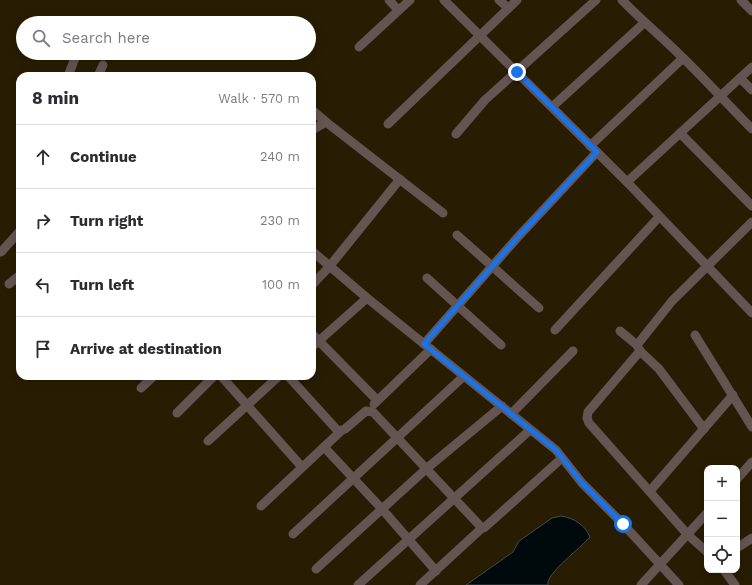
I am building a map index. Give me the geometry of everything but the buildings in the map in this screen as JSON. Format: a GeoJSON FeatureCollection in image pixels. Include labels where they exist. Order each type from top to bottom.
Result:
{"type":"FeatureCollection","features":[{"type":"Feature","properties":{"kind":"street"},"geometry":{"type":"LineString","coordinates":[[389,0],[398,10]]}},
{"type":"Feature","properties":{"kind":"street"},"geometry":{"type":"LineString","coordinates":[[359,47],[410,0]]}},
{"type":"Feature","properties":{"kind":"street"},"geometry":{"type":"LineString","coordinates":[[444,0],[627,182],[706,267],[752,313]]}},
{"type":"Feature","properties":{"kind":"street"},"geometry":{"type":"LineString","coordinates":[[499,0],[508,8]]}},
{"type":"Feature","properties":{"kind":"street"},"geometry":{"type":"LineString","coordinates":[[388,124],[517,0]]}},
{"type":"Feature","properties":{"kind":"street"},"geometry":{"type":"LineString","coordinates":[[456,134],[485,100],[596,0]]}},
{"type":"Feature","properties":{"kind":"street"},"geometry":{"type":"LineString","coordinates":[[622,0],[644,23],[657,32],[752,129]]}},
{"type":"Feature","properties":{"kind":"street"},"geometry":{"type":"LineString","coordinates":[[741,0],[752,11]]}},
{"type":"Feature","properties":{"kind":"street"},"geometry":{"type":"LineString","coordinates":[[552,108],[644,23]]}},
{"type":"Feature","properties":{"kind":"street"},"geometry":{"type":"LineString","coordinates":[[261,506],[340,431],[368,410],[427,347],[458,306],[593,149],[683,58]]}},
{"type":"Feature","properties":{"kind":"street"},"geometry":{"type":"LineString","coordinates":[[70,72],[74,60]]}},
{"type":"Feature","properties":{"kind":"street"},"geometry":{"type":"LineString","coordinates":[[100,72],[103,65]]}},
{"type":"Feature","properties":{"kind":"street"},"geometry":{"type":"LineString","coordinates":[[627,182],[752,67]]}},
{"type":"Feature","properties":{"kind":"street"},"geometry":{"type":"LineString","coordinates":[[740,78],[752,90]]}},
{"type":"Feature","properties":{"kind":"street"},"geometry":{"type":"LineString","coordinates":[[316,113],[443,212]]}},
{"type":"Feature","properties":{"kind":"street"},"geometry":{"type":"LineString","coordinates":[[316,128],[326,122]]}},
{"type":"Feature","properties":{"kind":"street"},"geometry":{"type":"LineString","coordinates":[[680,133],[752,206]]}},
{"type":"Feature","properties":{"kind":"street"},"geometry":{"type":"LineString","coordinates":[[316,281],[329,267],[400,179]]}},
{"type":"Feature","properties":{"kind":"street"},"geometry":{"type":"LineString","coordinates":[[555,330],[660,217]]}},
{"type":"Feature","properties":{"kind":"street"},"geometry":{"type":"LineString","coordinates":[[704,549],[688,535],[589,423],[587,418],[588,412],[638,348],[672,301],[752,222]]}},
{"type":"Feature","properties":{"kind":"street"},"geometry":{"type":"LineString","coordinates":[[1,252],[16,235]]}},
{"type":"Feature","properties":{"kind":"street"},"geometry":{"type":"LineString","coordinates":[[457,236],[539,308]]}},
{"type":"Feature","properties":{"kind":"street"},"geometry":{"type":"LineString","coordinates":[[316,254],[366,298],[556,450],[582,483],[623,524],[679,585]]}},
{"type":"Feature","properties":{"kind":"street"},"geometry":{"type":"LineString","coordinates":[[9,284],[16,278]]}},
{"type":"Feature","properties":{"kind":"street"},"geometry":{"type":"LineString","coordinates":[[427,278],[501,345]]}},
{"type":"Feature","properties":{"kind":"street"},"geometry":{"type":"LineString","coordinates":[[316,338],[366,298]]}},
{"type":"Feature","properties":{"kind":"street"},"geometry":{"type":"LineString","coordinates":[[620,331],[659,369],[704,429]]}},
{"type":"Feature","properties":{"kind":"street"},"geometry":{"type":"LineString","coordinates":[[695,335],[733,394],[752,427]]}},
{"type":"Feature","properties":{"kind":"street"},"geometry":{"type":"LineString","coordinates":[[316,342],[377,400]]}},
{"type":"Feature","properties":{"kind":"street"},"geometry":{"type":"LineString","coordinates":[[511,414],[573,351]]}},
{"type":"Feature","properties":{"kind":"street"},"geometry":{"type":"LineString","coordinates":[[293,534],[464,376]]}},
{"type":"Feature","properties":{"kind":"street"},"geometry":{"type":"LineString","coordinates":[[141,388],[150,380]]}},
{"type":"Feature","properties":{"kind":"street"},"geometry":{"type":"LineString","coordinates":[[177,413],[210,380]]}},
{"type":"Feature","properties":{"kind":"street"},"geometry":{"type":"LineString","coordinates":[[224,380],[302,468]]}},
{"type":"Feature","properties":{"kind":"street"},"geometry":{"type":"LineString","coordinates":[[208,441],[275,380]]}},
{"type":"Feature","properties":{"kind":"street"},"geometry":{"type":"LineString","coordinates":[[292,380],[332,426],[340,431]]}},
{"type":"Feature","properties":{"kind":"street"},"geometry":{"type":"LineString","coordinates":[[650,491],[733,394]]}},
{"type":"Feature","properties":{"kind":"street"},"geometry":{"type":"LineString","coordinates":[[316,569],[426,469],[502,406]]}},
{"type":"Feature","properties":{"kind":"street"},"geometry":{"type":"LineString","coordinates":[[368,410],[373,412],[452,499],[482,528]]}},
{"type":"Feature","properties":{"kind":"street"},"geometry":{"type":"LineString","coordinates":[[358,585],[530,430]]}},
{"type":"Feature","properties":{"kind":"street"},"geometry":{"type":"LineString","coordinates":[[324,447],[354,478],[436,571]]}},
{"type":"Feature","properties":{"kind":"street"},"geometry":{"type":"LineString","coordinates":[[420,585],[562,458]]}},
{"type":"Feature","properties":{"kind":"street"},"geometry":{"type":"LineString","coordinates":[[740,476],[752,462]]}},
{"type":"Feature","properties":{"kind":"street"},"geometry":{"type":"LineString","coordinates":[[641,585],[704,516]]}},
{"type":"Feature","properties":{"kind":"street"},"geometry":{"type":"LineString","coordinates":[[740,546],[752,538]]}},
{"type":"Feature","properties":{"kind":"street"},"geometry":{"type":"LineString","coordinates":[[726,573],[735,585]]}},
{"type":"Feature","properties":{"kind":"shaded area"},"geometry":{"type":"Polygon","coordinates":[[[561,516],[570,518],[578,523],[585,529],[590,537],[552,574],[548,585],[466,585],[513,552],[519,541],[552,518],[561,516]]]}},
{"type":"Feature","properties":{"kind":"route"},"geometry":{"type":"LineString","coordinates":[[517,72],[597,152],[517,238],[424,344],[556,450],[582,483],[623,524]]}}]}
